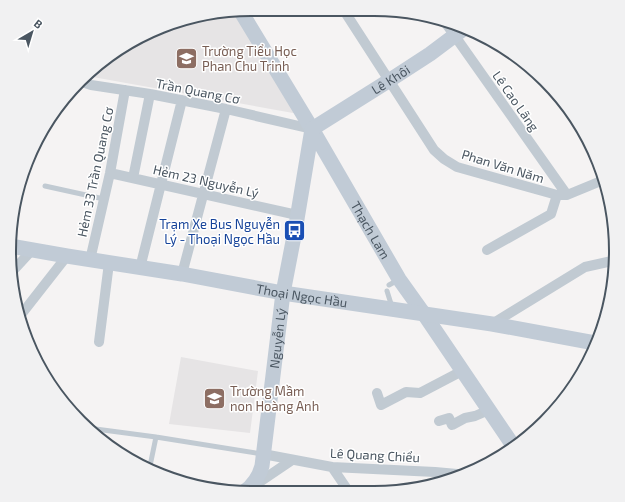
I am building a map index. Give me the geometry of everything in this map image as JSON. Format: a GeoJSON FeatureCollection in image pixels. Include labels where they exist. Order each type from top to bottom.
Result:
{"type":"FeatureCollection","features":[{"type":"Feature","properties":{"kind":"street","name":"Thạch Lam"},"geometry":{"type":"LineString","coordinates":[[244,16],[312,129],[394,282],[424,314],[434,331],[511,442]]}},
{"type":"Feature","properties":{"kind":"street","name":"Phan Văn Năm"},"geometry":{"type":"LineString","coordinates":[[348,16],[434,150],[444,159],[457,167],[562,195]]}},
{"type":"Feature","properties":{"kind":"street","name":"Lê Khôi"},"geometry":{"type":"LineString","coordinates":[[312,129],[430,54],[460,32]]}},
{"type":"Feature","properties":{"kind":"street","name":"Lê Cao Lãng"},"geometry":{"type":"LineString","coordinates":[[460,32],[562,195]]}},
{"type":"Feature","properties":{"kind":"street","name":"Trần Quang Cơ"},"geometry":{"type":"LineString","coordinates":[[86,84],[91,86],[125,90],[182,100],[312,129]]}},
{"type":"Feature","properties":{"kind":"street","name":"Hẻm 33 Trần Quang Cơ"},"geometry":{"type":"LineString","coordinates":[[90,260],[110,173],[125,90]]}},
{"type":"Feature","properties":{"kind":"street"},"geometry":{"type":"LineString","coordinates":[[133,178],[150,94]]}},
{"type":"Feature","properties":{"kind":"street"},"geometry":{"type":"LineString","coordinates":[[140,268],[182,100]]}},
{"type":"Feature","properties":{"kind":"street"},"geometry":{"type":"LineString","coordinates":[[182,274],[226,109]]}},
{"type":"Feature","properties":{"kind":"street","name":"Nguyễn Lý"},"geometry":{"type":"LineString","coordinates":[[252,486],[260,473],[262,466],[297,215],[312,129]]}},
{"type":"Feature","properties":{"kind":"street","name":"Hẻm 23 Nguyễn Lý"},"geometry":{"type":"LineString","coordinates":[[110,173],[297,215]]}},
{"type":"Feature","properties":{"kind":"street"},"geometry":{"type":"LineString","coordinates":[[487,250],[551,214],[562,195],[599,182]]}},
{"type":"Feature","properties":{"kind":"street","name":"Thoại Ngọc Hầu"},"geometry":{"type":"LineString","coordinates":[[16,247],[182,274],[286,298],[392,309],[441,316],[492,324],[590,343]]}},
{"type":"Feature","properties":{"kind":"street"},"geometry":{"type":"LineString","coordinates":[[17,266],[32,250]]}},
{"type":"Feature","properties":{"kind":"street"},"geometry":{"type":"LineString","coordinates":[[24,311],[67,256]]}},
{"type":"Feature","properties":{"kind":"street"},"geometry":{"type":"LineString","coordinates":[[492,324],[585,267],[608,262]]}},
{"type":"Feature","properties":{"kind":"street"},"geometry":{"type":"LineString","coordinates":[[99,342],[109,263]]}},
{"type":"Feature","properties":{"kind":"street"},"geometry":{"type":"LineString","coordinates":[[434,331],[434,321],[436,318],[441,316]]}},
{"type":"Feature","properties":{"kind":"street"},"geometry":{"type":"LineString","coordinates":[[377,393],[381,405],[406,392],[420,394],[462,372]]}},
{"type":"Feature","properties":{"kind":"street"},"geometry":{"type":"LineString","coordinates":[[439,421],[449,418],[452,425],[466,418],[489,410]]}},
{"type":"Feature","properties":{"kind":"street","name":"Lê Quang Chiểu"},"geometry":{"type":"LineString","coordinates":[[263,454],[332,467],[437,475],[448,474]]}},
{"type":"Feature","properties":{"kind":"street"},"geometry":{"type":"LineString","coordinates":[[255,486],[292,460]]}},
{"type":"Feature","properties":{"kind":"street"},"geometry":{"type":"LineString","coordinates":[[332,467],[345,486]]}},
{"type":"Feature","properties":{"kind":"lane"},"geometry":{"type":"LineString","coordinates":[[45,186],[104,199]]}},
{"type":"Feature","properties":{"kind":"lane"},"geometry":{"type":"LineString","coordinates":[[387,291],[392,309]]}},
{"type":"Feature","properties":{"kind":"lane"},"geometry":{"type":"LineString","coordinates":[[98,429],[263,454]]}},
{"type":"Feature","properties":{"kind":"lane"},"geometry":{"type":"LineString","coordinates":[[151,464],[156,437]]}},
{"type":"Feature","properties":{"kind":"shaded area","name":"Trường Tiểu Học Phan Chu Trinh"},"geometry":{"type":"Polygon","coordinates":[[[240,17],[304,115],[93,77],[133,47],[175,28],[220,18],[240,17]]]}},
{"type":"Feature","properties":{"kind":"shaded area","name":"Trường Mầm non Hoàng Anh"},"geometry":{"type":"Polygon","coordinates":[[[181,357],[258,371],[250,433],[169,424],[181,357]]]}},
{"type":"Feature","properties":{"kind":"place","name":"Trường Tiểu Học Phan Chu Trinh"},"geometry":{"type":"Point","coordinates":[187,58]}},
{"type":"Feature","properties":{"kind":"place","name":"Trạm Xe Bus Nguyễn Lý - Thoại Ngọc Hầu"},"geometry":{"type":"Point","coordinates":[295,231]}},
{"type":"Feature","properties":{"kind":"place","name":"Trường Mầm non Hoàng Anh"},"geometry":{"type":"Point","coordinates":[214,398]}}]}
